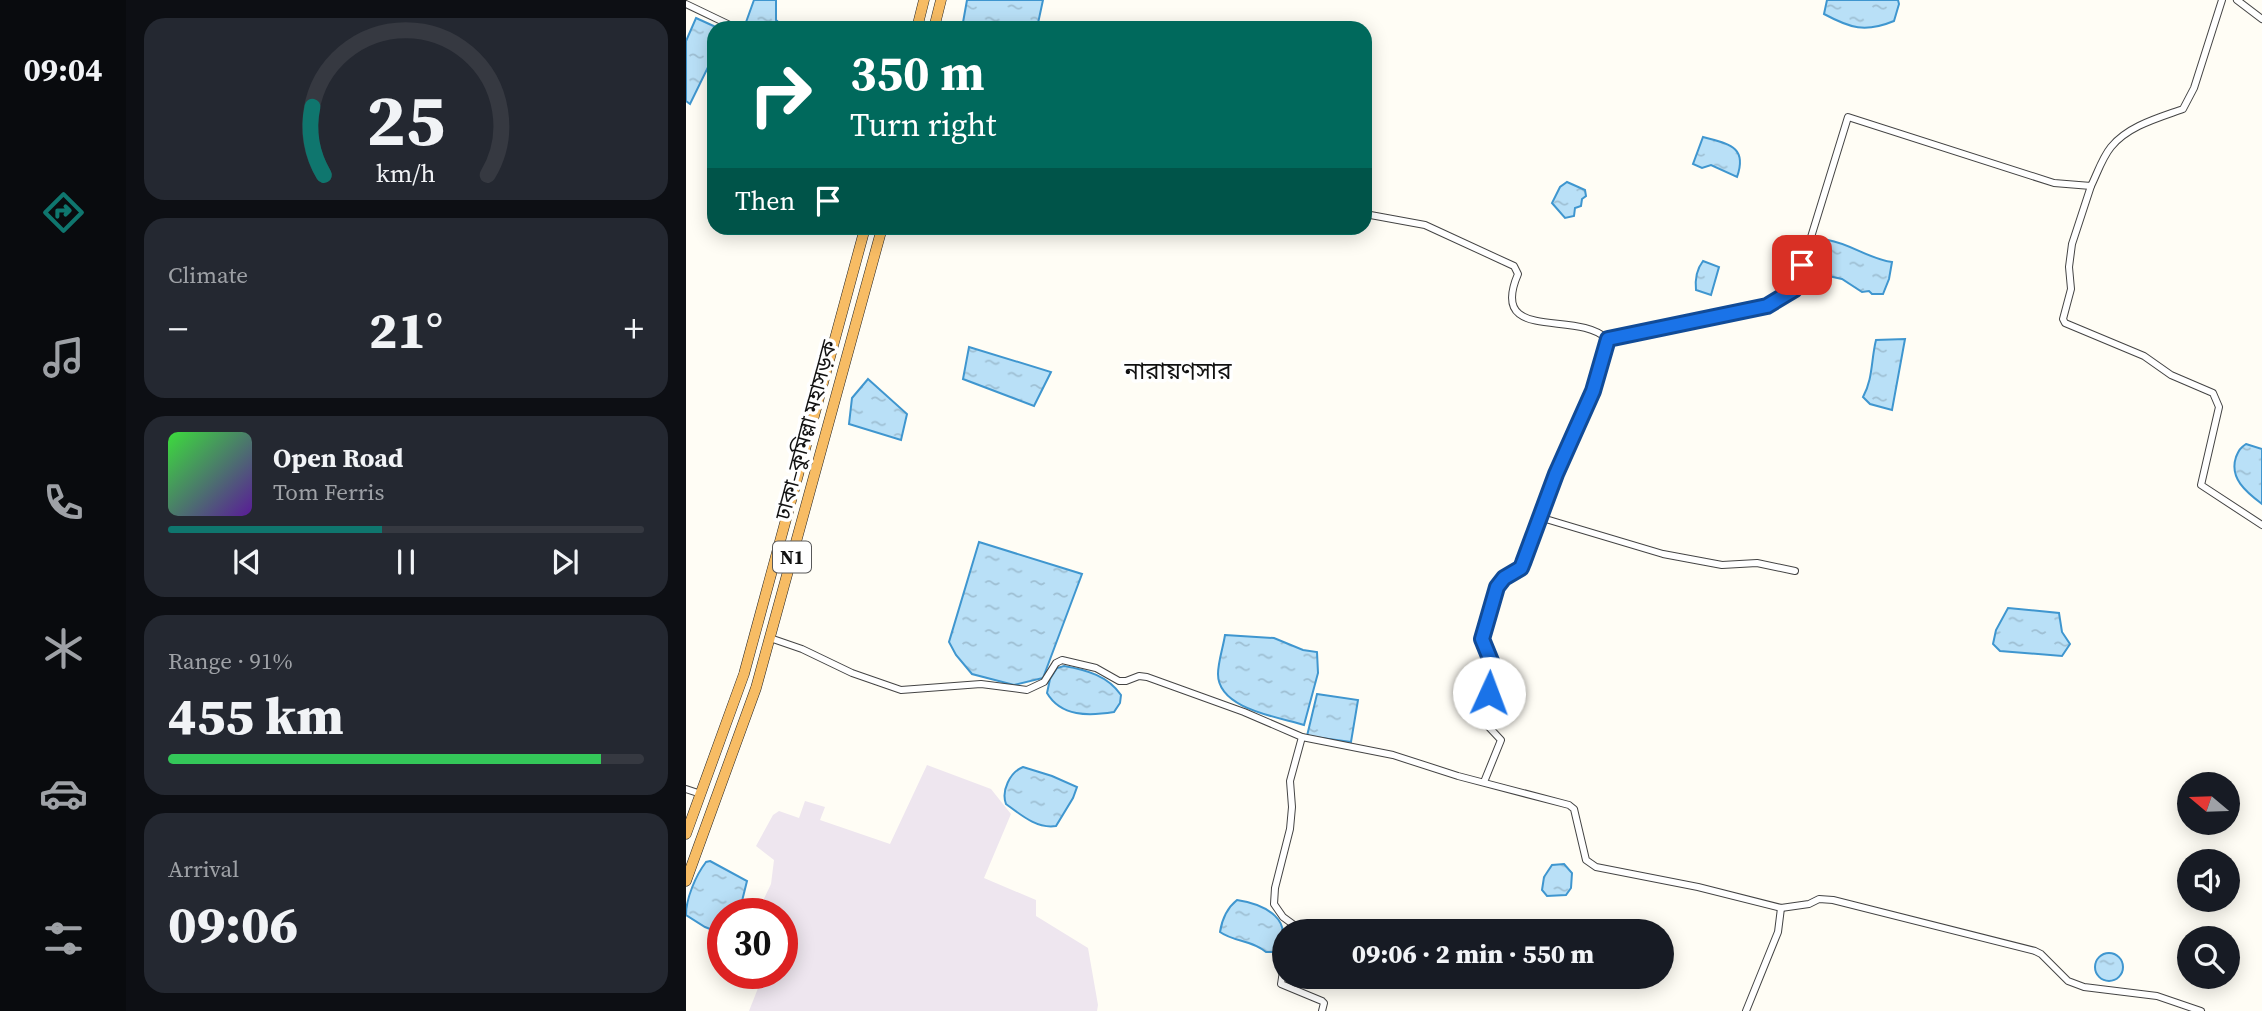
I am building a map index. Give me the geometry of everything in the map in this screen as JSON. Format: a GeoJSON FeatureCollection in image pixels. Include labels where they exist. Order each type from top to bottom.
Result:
{"type":"FeatureCollection","features":[{"type":"Feature","properties":{"kind":"highway"},"geometry":{"type":"LineString","coordinates":[[919,21],[924,0]]}},
{"type":"Feature","properties":{"kind":"highway"},"geometry":{"type":"LineString","coordinates":[[936,21],[941,0]]}},
{"type":"Feature","properties":{"kind":"highway","name":"ঢাকা–কুমিল্লা মহাসড়ক"},"geometry":{"type":"LineString","coordinates":[[686,834],[744,674],[863,235]]}},
{"type":"Feature","properties":{"kind":"highway","name":"ঢাকা–কুমিল্লা মহাসড়ক"},"geometry":{"type":"LineString","coordinates":[[686,881],[733,757],[770,638],[880,235]]}},
{"type":"Feature","properties":{"kind":"highway"},"geometry":{"type":"LineString","coordinates":[[786,523],[799,526]]}},
{"type":"Feature","properties":{"kind":"street"},"geometry":{"type":"LineString","coordinates":[[2222,0],[2194,88],[2183,109],[2142,124],[2125,135],[2111,147],[2091,186],[2072,244],[2069,267],[2071,289],[2063,319],[2065,323],[2144,356],[2171,375],[2213,393],[2219,407],[2201,485],[2262,526]]}},
{"type":"Feature","properties":{"kind":"street"},"geometry":{"type":"LineString","coordinates":[[2237,0],[2262,19]]}},
{"type":"Feature","properties":{"kind":"street"},"geometry":{"type":"LineString","coordinates":[[686,4],[721,21]]}},
{"type":"Feature","properties":{"kind":"street"},"geometry":{"type":"LineString","coordinates":[[1608,339],[1767,306],[1795,289],[1848,117],[2054,183],[2091,186]]}},
{"type":"Feature","properties":{"kind":"street"},"geometry":{"type":"LineString","coordinates":[[1372,215],[1425,225],[1514,266],[1518,274],[1510,300],[1512,308],[1518,314],[1544,323],[1557,322],[1600,331],[1608,339]]}},
{"type":"Feature","properties":{"kind":"street"},"geometry":{"type":"LineString","coordinates":[[1484,782],[1501,740],[1486,724],[1493,666],[1482,639],[1497,587],[1504,578],[1521,568],[1539,517],[1593,391],[1608,339]]}},
{"type":"Feature","properties":{"kind":"street"},"geometry":{"type":"LineString","coordinates":[[1539,517],[1663,554],[1722,565],[1757,563],[1795,571]]}},
{"type":"Feature","properties":{"kind":"street"},"geometry":{"type":"LineString","coordinates":[[770,638],[852,673],[901,690],[981,684],[1027,690],[1044,682],[1056,663],[1062,660],[1097,668],[1119,681],[1139,676],[1147,677],[1244,712],[1302,737],[1393,755],[1458,776],[1569,805],[1574,808],[1586,860],[1596,867],[1698,887],[1781,908],[1809,904],[1819,899],[1833,900],[2035,951],[2068,981],[2084,987],[2157,996],[2201,1011]]}},
{"type":"Feature","properties":{"kind":"street"},"geometry":{"type":"LineString","coordinates":[[1286,919],[1274,904],[1275,887],[1290,830],[1290,781],[1302,737]]}},
{"type":"Feature","properties":{"kind":"street"},"geometry":{"type":"LineString","coordinates":[[686,789],[701,794]]}},
{"type":"Feature","properties":{"kind":"street"},"geometry":{"type":"LineString","coordinates":[[1746,1011],[1778,932],[1781,908]]}},
{"type":"Feature","properties":{"kind":"street"},"geometry":{"type":"LineString","coordinates":[[1293,989],[1322,1001],[1322,1011]]}},
{"type":"Feature","properties":{"kind":"shaded area"},"geometry":{"type":"Polygon","coordinates":[[[927,765],[991,789],[1011,814],[984,878],[1036,900],[1036,916],[1088,948],[1097,1011],[749,1011],[758,989],[798,989],[798,898],[764,898],[771,884],[774,860],[756,846],[773,815],[779,811],[799,818],[805,801],[825,807],[820,820],[890,844],[927,765]]]}},
{"type":"Feature","properties":{"kind":"water"},"geometry":{"type":"Polygon","coordinates":[[[754,0],[776,0],[777,21],[746,21],[754,0]]]}},
{"type":"Feature","properties":{"kind":"water"},"geometry":{"type":"Polygon","coordinates":[[[967,0],[1043,0],[1038,21],[963,21],[967,0]]]}},
{"type":"Feature","properties":{"kind":"water"},"geometry":{"type":"Polygon","coordinates":[[[1827,0],[1898,0],[1899,4],[1894,21],[1866,28],[1850,26],[1824,14],[1827,0]]]}},
{"type":"Feature","properties":{"kind":"water"},"geometry":{"type":"Polygon","coordinates":[[[696,18],[707,23],[707,69],[690,104],[686,101],[686,41],[696,18]]]}},
{"type":"Feature","properties":{"kind":"water"},"geometry":{"type":"Polygon","coordinates":[[[1703,137],[1734,148],[1740,159],[1737,177],[1711,165],[1702,168],[1693,164],[1703,137]]]}},
{"type":"Feature","properties":{"kind":"water"},"geometry":{"type":"Polygon","coordinates":[[[1567,182],[1585,190],[1586,196],[1582,199],[1581,206],[1575,208],[1574,216],[1565,218],[1552,203],[1560,187],[1567,182]]]}},
{"type":"Feature","properties":{"kind":"water"},"geometry":{"type":"Polygon","coordinates":[[[1828,240],[1892,262],[1883,294],[1862,292],[1842,279],[1828,276],[1829,263],[1825,260],[1828,240]]]}},
{"type":"Feature","properties":{"kind":"water"},"geometry":{"type":"Polygon","coordinates":[[[1703,261],[1719,267],[1711,295],[1696,290],[1696,275],[1703,261]]]}},
{"type":"Feature","properties":{"kind":"water"},"geometry":{"type":"Polygon","coordinates":[[[1905,339],[1892,410],[1870,404],[1863,397],[1870,376],[1876,340],[1905,339]]]}},
{"type":"Feature","properties":{"kind":"water"},"geometry":{"type":"Polygon","coordinates":[[[969,347],[1051,372],[1034,406],[963,379],[969,347]]]}},
{"type":"Feature","properties":{"kind":"water"},"geometry":{"type":"Polygon","coordinates":[[[868,379],[907,414],[901,440],[849,424],[852,398],[868,379]]]}},
{"type":"Feature","properties":{"kind":"water"},"geometry":{"type":"Polygon","coordinates":[[[2246,444],[2262,449],[2262,504],[2240,484],[2235,472],[2236,457],[2246,444]]]}},
{"type":"Feature","properties":{"kind":"water"},"geometry":{"type":"Polygon","coordinates":[[[979,542],[1082,574],[1043,678],[1014,685],[972,674],[949,642],[979,542]]]}},
{"type":"Feature","properties":{"kind":"water"},"geometry":{"type":"Polygon","coordinates":[[[2008,608],[2059,613],[2062,632],[2070,644],[2062,656],[2000,651],[1993,644],[1996,630],[2008,608]]]}},
{"type":"Feature","properties":{"kind":"water"},"geometry":{"type":"Polygon","coordinates":[[[1225,635],[1274,638],[1303,650],[1317,652],[1318,673],[1304,725],[1251,710],[1228,696],[1221,686],[1218,674],[1225,635]]]}},
{"type":"Feature","properties":{"kind":"water"},"geometry":{"type":"Polygon","coordinates":[[[1064,666],[1089,672],[1116,688],[1121,695],[1120,703],[1114,712],[1076,713],[1053,701],[1047,693],[1050,679],[1057,668],[1064,666]]]}},
{"type":"Feature","properties":{"kind":"water"},"geometry":{"type":"Polygon","coordinates":[[[1317,694],[1358,700],[1351,742],[1307,736],[1317,694]]]}},
{"type":"Feature","properties":{"kind":"water"},"geometry":{"type":"Polygon","coordinates":[[[1023,767],[1077,787],[1056,826],[1036,823],[1006,804],[1008,782],[1018,769],[1023,767]]]}},
{"type":"Feature","properties":{"kind":"water"},"geometry":{"type":"Polygon","coordinates":[[[710,861],[747,881],[743,898],[707,898],[707,928],[686,915],[695,880],[706,862],[710,861]]]}},
{"type":"Feature","properties":{"kind":"water"},"geometry":{"type":"Polygon","coordinates":[[[1564,864],[1572,873],[1571,888],[1566,895],[1547,896],[1542,890],[1544,877],[1552,865],[1564,864]]]}},
{"type":"Feature","properties":{"kind":"water"},"geometry":{"type":"Polygon","coordinates":[[[1237,900],[1247,902],[1258,905],[1275,916],[1277,919],[1272,919],[1272,952],[1266,952],[1220,932],[1230,907],[1237,900]]]}},
{"type":"Feature","properties":{"kind":"water"},"geometry":{"type":"Polygon","coordinates":[[[2109,953],[2119,957],[2123,967],[2119,977],[2109,981],[2099,977],[2095,967],[2099,957],[2109,953]]]}},
{"type":"Feature","properties":{"kind":"district","name":"নারায়ণসার"},"geometry":{"type":"Point","coordinates":[1178,371]}},
{"type":"Feature","properties":{"kind":"route"},"geometry":{"type":"LineString","coordinates":[[1489,693],[1493,666],[1482,639],[1497,587],[1504,578],[1521,568],[1556,474],[1593,391],[1608,339],[1767,306],[1795,289],[1802,265]]}}]}
